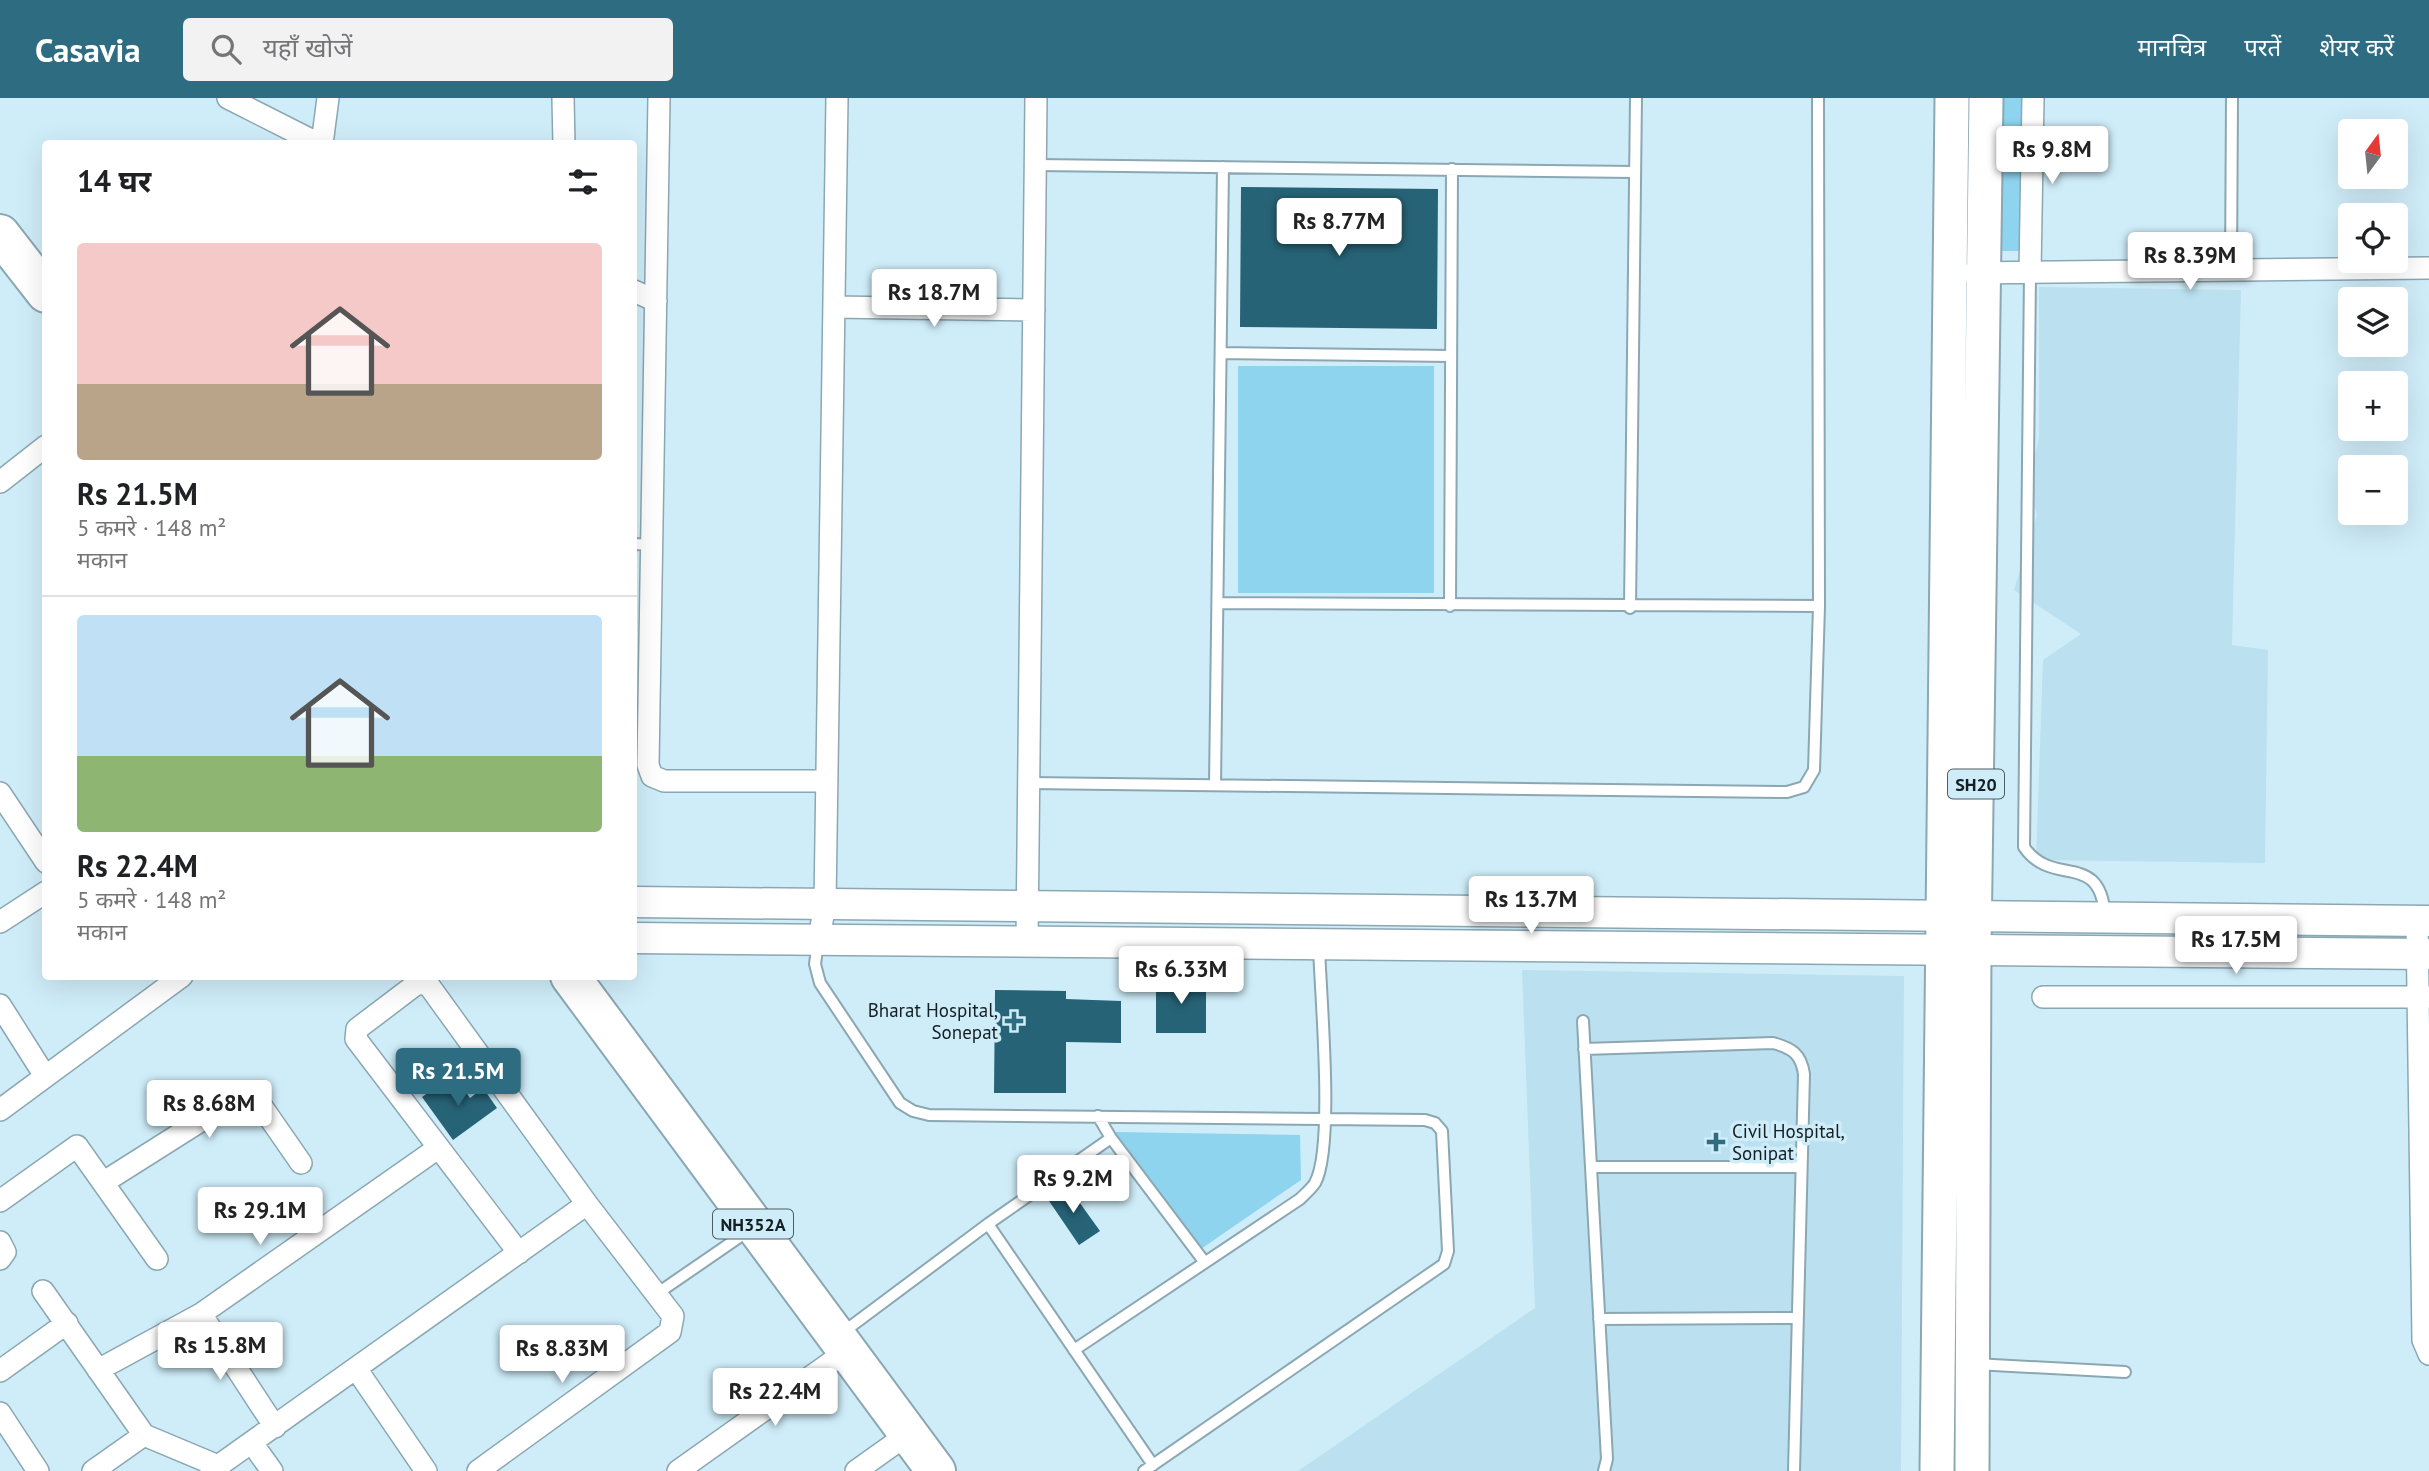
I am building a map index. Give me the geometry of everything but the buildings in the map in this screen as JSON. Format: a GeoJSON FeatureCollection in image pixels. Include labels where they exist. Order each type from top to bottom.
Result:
{"type":"FeatureCollection","features":[{"type":"Feature","properties":{"kind":"highway"},"geometry":{"type":"LineString","coordinates":[[2,240],[42,288]]}},
{"type":"Feature","properties":{"kind":"highway","name":"NH352A"},"geometry":{"type":"LineString","coordinates":[[573,980],[936,1471]]}},
{"type":"Feature","properties":{"kind":"main road","name":"SH20"},"geometry":{"type":"LineString","coordinates":[[1952,98],[1950,273],[1959,914]]}},
{"type":"Feature","properties":{"kind":"main road","name":"SH20"},"geometry":{"type":"LineString","coordinates":[[1937,1471],[1983,273],[1986,98]]}},
{"type":"Feature","properties":{"kind":"main road","name":"SH20"},"geometry":{"type":"LineString","coordinates":[[1958,947],[1972,1364],[1972,1471]]}},
{"type":"Feature","properties":{"kind":"street"},"geometry":{"type":"LineString","coordinates":[[228,98],[312,140]]}},
{"type":"Feature","properties":{"kind":"street"},"geometry":{"type":"LineString","coordinates":[[321,140],[328,98]]}},
{"type":"Feature","properties":{"kind":"street"},"geometry":{"type":"LineString","coordinates":[[563,98],[564,140]]}},
{"type":"Feature","properties":{"kind":"street"},"geometry":{"type":"LineString","coordinates":[[659,98],[656,301],[643,544],[648,765],[652,776],[664,781],[827,781]]}},
{"type":"Feature","properties":{"kind":"street"},"geometry":{"type":"LineString","coordinates":[[818,939],[825,904],[837,98]]}},
{"type":"Feature","properties":{"kind":"street"},"geometry":{"type":"LineString","coordinates":[[1027,941],[1037,98]]}},
{"type":"Feature","properties":{"kind":"street"},"geometry":{"type":"LineString","coordinates":[[2030,273],[2033,98]]}},
{"type":"Feature","properties":{"kind":"street"},"geometry":{"type":"LineString","coordinates":[[1950,273],[2429,268]]}},
{"type":"Feature","properties":{"kind":"street"},"geometry":{"type":"LineString","coordinates":[[637,292],[656,301]]}},
{"type":"Feature","properties":{"kind":"street"},"geometry":{"type":"LineString","coordinates":[[834,307],[1034,310]]}},
{"type":"Feature","properties":{"kind":"street"},"geometry":{"type":"LineString","coordinates":[[0,482],[42,449]]}},
{"type":"Feature","properties":{"kind":"street"},"geometry":{"type":"LineString","coordinates":[[0,793],[42,856]]}},
{"type":"Feature","properties":{"kind":"street"},"geometry":{"type":"LineString","coordinates":[[0,922],[42,895]]}},
{"type":"Feature","properties":{"kind":"street"},"geometry":{"type":"LineString","coordinates":[[637,902],[2423,921],[2423,1340],[2429,1354]]}},
{"type":"Feature","properties":{"kind":"street"},"geometry":{"type":"LineString","coordinates":[[637,938],[2423,953]]}},
{"type":"Feature","properties":{"kind":"street"},"geometry":{"type":"LineString","coordinates":[[0,1110],[177,980]]}},
{"type":"Feature","properties":{"kind":"street"},"geometry":{"type":"LineString","coordinates":[[478,1471],[670,1332],[673,1316],[587,1204],[430,987],[423,983],[415,985],[355,1034],[519,1253]]}},
{"type":"Feature","properties":{"kind":"street"},"geometry":{"type":"LineString","coordinates":[[2043,997],[2424,997]]}},
{"type":"Feature","properties":{"kind":"street"},"geometry":{"type":"LineString","coordinates":[[0,1005],[45,1076]]}},
{"type":"Feature","properties":{"kind":"street"},"geometry":{"type":"LineString","coordinates":[[104,1182],[240,1096],[249,1096],[258,1101],[302,1163]]}},
{"type":"Feature","properties":{"kind":"street"},"geometry":{"type":"LineString","coordinates":[[0,1201],[73,1146],[81,1148],[158,1259]]}},
{"type":"Feature","properties":{"kind":"street"},"geometry":{"type":"LineString","coordinates":[[99,1370],[201,1314],[438,1148]]}},
{"type":"Feature","properties":{"kind":"street"},"geometry":{"type":"LineString","coordinates":[[43,1291],[144,1435],[214,1468],[357,1370],[587,1204]]}},
{"type":"Feature","properties":{"kind":"street"},"geometry":{"type":"LineString","coordinates":[[0,1242],[5,1252],[0,1259]]}},
{"type":"Feature","properties":{"kind":"street"},"geometry":{"type":"LineString","coordinates":[[201,1314],[275,1427]]}},
{"type":"Feature","properties":{"kind":"street"},"geometry":{"type":"LineString","coordinates":[[0,1371],[66,1324]]}},
{"type":"Feature","properties":{"kind":"street"},"geometry":{"type":"LineString","coordinates":[[678,1471],[842,1344]]}},
{"type":"Feature","properties":{"kind":"street"},"geometry":{"type":"LineString","coordinates":[[357,1370],[426,1471]]}},
{"type":"Feature","properties":{"kind":"street"},"geometry":{"type":"LineString","coordinates":[[0,1413],[38,1471]]}},
{"type":"Feature","properties":{"kind":"street"},"geometry":{"type":"LineString","coordinates":[[856,1471],[908,1433]]}},
{"type":"Feature","properties":{"kind":"street"},"geometry":{"type":"LineString","coordinates":[[93,1471],[144,1435]]}},
{"type":"Feature","properties":{"kind":"street"},"geometry":{"type":"LineString","coordinates":[[252,1443],[272,1471]]}},
{"type":"Feature","properties":{"kind":"lane"},"geometry":{"type":"LineString","coordinates":[[1630,608],[1636,98]]}},
{"type":"Feature","properties":{"kind":"lane"},"geometry":{"type":"LineString","coordinates":[[1029,783],[1787,792],[1804,787],[1814,770],[1819,606],[1818,98]]}},
{"type":"Feature","properties":{"kind":"lane"},"geometry":{"type":"LineString","coordinates":[[2231,271],[2232,98]]}},
{"type":"Feature","properties":{"kind":"lane"},"geometry":{"type":"LineString","coordinates":[[1036,165],[1635,172]]}},
{"type":"Feature","properties":{"kind":"lane"},"geometry":{"type":"LineString","coordinates":[[1215,785],[1223,167]]}},
{"type":"Feature","properties":{"kind":"lane"},"geometry":{"type":"LineString","coordinates":[[1450,606],[1452,169]]}},
{"type":"Feature","properties":{"kind":"lane"},"geometry":{"type":"LineString","coordinates":[[2030,273],[2024,847],[2034,861],[2052,869],[2084,874],[2098,885],[2104,899],[2105,916]]}},
{"type":"Feature","properties":{"kind":"lane"},"geometry":{"type":"LineString","coordinates":[[1221,353],[1451,356]]}},
{"type":"Feature","properties":{"kind":"lane"},"geometry":{"type":"LineString","coordinates":[[1218,603],[1630,608],[1819,606]]}},
{"type":"Feature","properties":{"kind":"lane"},"geometry":{"type":"LineString","coordinates":[[818,939],[816,964],[820,983],[900,1103],[913,1111],[929,1115],[1425,1120],[1435,1123],[1442,1131],[1448,1251],[1444,1264],[1149,1468],[1074,1349],[988,1224]]}},
{"type":"Feature","properties":{"kind":"lane"},"geometry":{"type":"LineString","coordinates":[[1074,1349],[1300,1199],[1315,1183],[1321,1164],[1325,1120],[1319,943]]}},
{"type":"Feature","properties":{"kind":"lane"},"geometry":{"type":"LineString","coordinates":[[1583,1021],[1607,1460],[1604,1471]]}},
{"type":"Feature","properties":{"kind":"lane"},"geometry":{"type":"LineString","coordinates":[[1584,1049],[1773,1043],[1791,1048],[1801,1059],[1804,1074],[1794,1471]]}},
{"type":"Feature","properties":{"kind":"lane"},"geometry":{"type":"LineString","coordinates":[[1098,1116],[1111,1139],[1203,1261]]}},
{"type":"Feature","properties":{"kind":"lane"},"geometry":{"type":"LineString","coordinates":[[842,1344],[988,1224],[1111,1139]]}},
{"type":"Feature","properties":{"kind":"lane"},"geometry":{"type":"LineString","coordinates":[[1591,1167],[1801,1167]]}},
{"type":"Feature","properties":{"kind":"lane"},"geometry":{"type":"LineString","coordinates":[[655,1295],[755,1226]]}},
{"type":"Feature","properties":{"kind":"lane"},"geometry":{"type":"LineString","coordinates":[[1600,1319],[1796,1318]]}},
{"type":"Feature","properties":{"kind":"lane"},"geometry":{"type":"LineString","coordinates":[[1972,1364],[2125,1372]]}},
{"type":"Feature","properties":{"kind":"shaded area"},"geometry":{"type":"Polygon","coordinates":[[[1996,98],[2022,98],[2020,251],[1994,251],[1996,98]]]}},
{"type":"Feature","properties":{"kind":"shaded area"},"geometry":{"type":"Polygon","coordinates":[[[2039,287],[2241,290],[2232,645],[2268,650],[2265,863],[2036,860],[2043,660],[2081,634],[2014,590],[2037,515],[2028,484],[2039,437],[2039,287]]]}},
{"type":"Feature","properties":{"kind":"shaded area"},"geometry":{"type":"Polygon","coordinates":[[[1238,366],[1434,366],[1434,593],[1238,593],[1238,366]]]}},
{"type":"Feature","properties":{"kind":"shaded area","name":"Civil Hospital, Sonipat"},"geometry":{"type":"Polygon","coordinates":[[[1522,970],[1904,976],[1901,1471],[1298,1471],[1535,1308],[1522,970]]]}},
{"type":"Feature","properties":{"kind":"shaded area"},"geometry":{"type":"Polygon","coordinates":[[[1116,1132],[1300,1135],[1301,1180],[1198,1251],[1110,1148],[1116,1132]]]}},
{"type":"Feature","properties":{"kind":"place","name":"Bharat Hospital, Sonepat"},"geometry":{"type":"Point","coordinates":[1014,1021]}},
{"type":"Feature","properties":{"kind":"place","name":"Civil Hospital, Sonipat"},"geometry":{"type":"Point","coordinates":[1716,1142]}}]}
